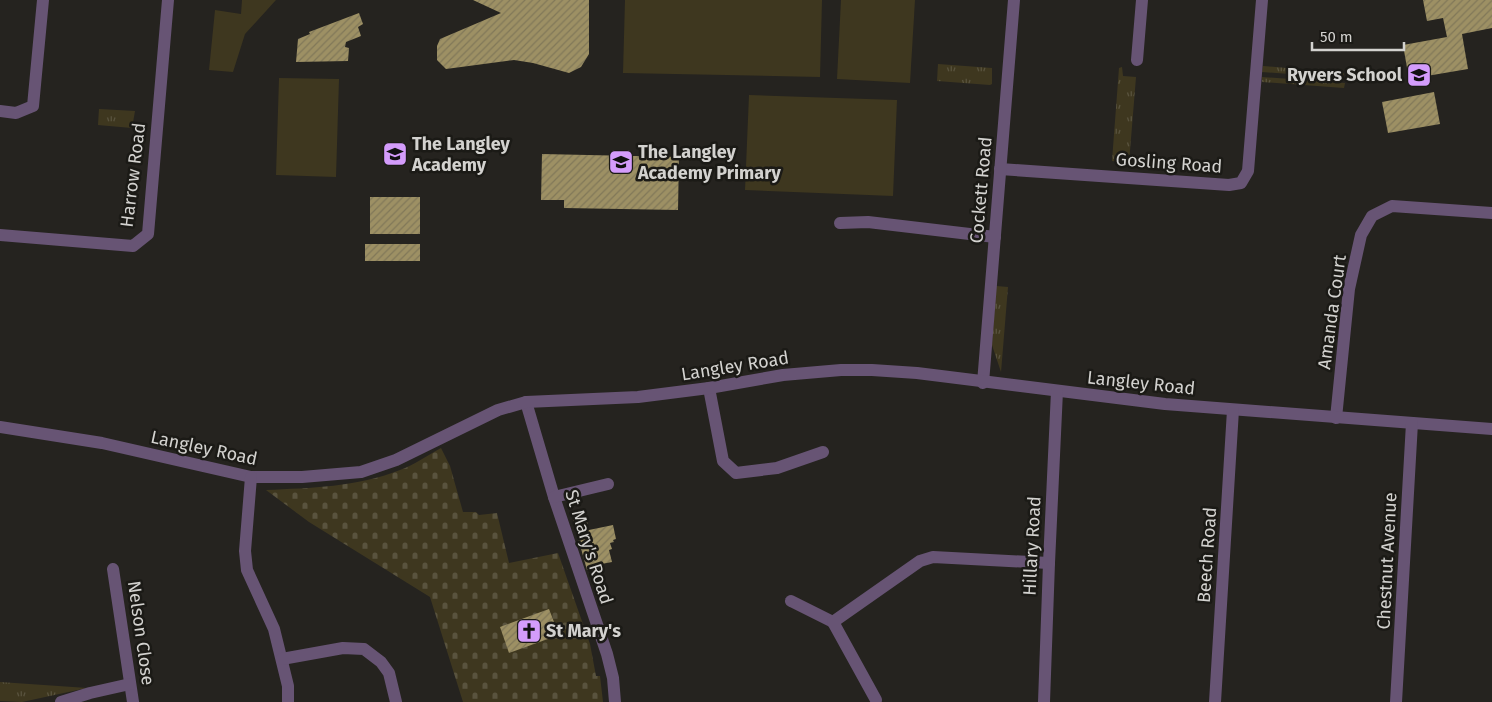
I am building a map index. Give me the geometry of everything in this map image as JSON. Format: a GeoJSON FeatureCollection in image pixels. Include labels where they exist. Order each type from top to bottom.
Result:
{"type":"FeatureCollection","features":[{"type":"Feature","properties":{"kind":"street"},"geometry":{"type":"LineString","coordinates":[[0,111],[16,113],[34,106],[43,0]]}},
{"type":"Feature","properties":{"kind":"street","name":"Harrow Road"},"geometry":{"type":"LineString","coordinates":[[0,235],[133,246],[148,234],[168,0]]}},
{"type":"Feature","properties":{"kind":"street","name":"Cockett Road"},"geometry":{"type":"LineString","coordinates":[[983,382],[1014,0]]}},
{"type":"Feature","properties":{"kind":"street"},"geometry":{"type":"LineString","coordinates":[[1136,60],[1142,0]]}},
{"type":"Feature","properties":{"kind":"street","name":"Gosling Road"},"geometry":{"type":"LineString","coordinates":[[1000,169],[1229,186],[1241,183],[1248,171],[1262,0]]}},
{"type":"Feature","properties":{"kind":"street","name":"Amanda Court"},"geometry":{"type":"LineString","coordinates":[[1336,418],[1349,289],[1361,235],[1372,216],[1392,206],[1492,213]]}},
{"type":"Feature","properties":{"kind":"street"},"geometry":{"type":"LineString","coordinates":[[840,223],[868,222],[994,237]]}},
{"type":"Feature","properties":{"kind":"street","name":"Langley Road"},"geometry":{"type":"LineString","coordinates":[[0,427],[102,443],[251,477],[311,476],[361,472],[396,460],[498,410],[526,402],[638,397],[709,388],[783,375],[841,370],[872,370],[916,373],[1164,404],[1492,429]]}},
{"type":"Feature","properties":{"kind":"street"},"geometry":{"type":"LineString","coordinates":[[709,388],[724,461],[736,473],[777,468],[823,452]]}},
{"type":"Feature","properties":{"kind":"street","name":"Hillary Road"},"geometry":{"type":"LineString","coordinates":[[1044,702],[1048,563],[1057,391]]}},
{"type":"Feature","properties":{"kind":"street","name":"St Mary's Road"},"geometry":{"type":"LineString","coordinates":[[526,402],[554,497],[607,654],[613,678],[615,702]]}},
{"type":"Feature","properties":{"kind":"street","name":"Beech Road"},"geometry":{"type":"LineString","coordinates":[[1215,702],[1233,410]]}},
{"type":"Feature","properties":{"kind":"street","name":"Chestnut Avenue"},"geometry":{"type":"LineString","coordinates":[[1396,702],[1412,423]]}},
{"type":"Feature","properties":{"kind":"street"},"geometry":{"type":"LineString","coordinates":[[251,477],[245,551],[247,570],[274,629],[288,686],[288,702]]}},
{"type":"Feature","properties":{"kind":"street"},"geometry":{"type":"LineString","coordinates":[[554,497],[608,484]]}},
{"type":"Feature","properties":{"kind":"street"},"geometry":{"type":"LineString","coordinates":[[833,622],[920,561],[933,557],[1048,563]]}},
{"type":"Feature","properties":{"kind":"street","name":"Nelson Close"},"geometry":{"type":"LineString","coordinates":[[114,569],[133,702]]}},
{"type":"Feature","properties":{"kind":"street"},"geometry":{"type":"LineString","coordinates":[[791,601],[833,622],[876,700]]}},
{"type":"Feature","properties":{"kind":"street"},"geometry":{"type":"LineString","coordinates":[[282,659],[343,648],[364,649],[381,662],[389,673],[396,702]]}},
{"type":"Feature","properties":{"kind":"street"},"geometry":{"type":"LineString","coordinates":[[61,702],[130,684]]}},
{"type":"Feature","properties":{"kind":"green space"},"geometry":{"type":"Polygon","coordinates":[[[242,0],[276,0],[245,34],[233,72],[209,70],[215,10],[241,14],[242,0]]]}},
{"type":"Feature","properties":{"kind":"green space"},"geometry":{"type":"Polygon","coordinates":[[[625,0],[822,0],[820,77],[623,73],[625,0]]]}},
{"type":"Feature","properties":{"kind":"green space"},"geometry":{"type":"Polygon","coordinates":[[[841,0],[915,0],[910,83],[837,79],[841,0]]]}},
{"type":"Feature","properties":{"kind":"green space"},"geometry":{"type":"Polygon","coordinates":[[[938,64],[992,68],[992,84],[937,81],[938,64]]]}},
{"type":"Feature","properties":{"kind":"green space"},"geometry":{"type":"Polygon","coordinates":[[[1263,66],[1344,73],[1343,78],[1262,72],[1263,66]]]}},
{"type":"Feature","properties":{"kind":"green space"},"geometry":{"type":"Polygon","coordinates":[[[1122,67],[1123,76],[1136,77],[1129,163],[1112,161],[1119,68],[1122,67]]]}},
{"type":"Feature","properties":{"kind":"green space"},"geometry":{"type":"Polygon","coordinates":[[[1262,77],[1345,83],[1344,88],[1262,82],[1262,77]]]}},
{"type":"Feature","properties":{"kind":"green space"},"geometry":{"type":"Polygon","coordinates":[[[279,78],[339,79],[336,177],[276,175],[279,78]]]}},
{"type":"Feature","properties":{"kind":"green space"},"geometry":{"type":"Polygon","coordinates":[[[749,95],[897,100],[893,196],[745,190],[749,95]]]}},
{"type":"Feature","properties":{"kind":"green space"},"geometry":{"type":"Polygon","coordinates":[[[99,109],[135,111],[132,128],[98,125],[99,109]]]}},
{"type":"Feature","properties":{"kind":"green space"},"geometry":{"type":"Polygon","coordinates":[[[996,286],[1008,287],[1001,372],[992,345],[996,286]]]}},
{"type":"Feature","properties":{"kind":"green space"},"geometry":{"type":"Polygon","coordinates":[[[441,448],[450,466],[463,512],[476,512],[479,515],[497,513],[509,563],[558,553],[590,644],[596,676],[600,676],[603,702],[463,702],[430,597],[309,522],[266,490],[334,486],[384,476],[416,463],[441,448]]]}},
{"type":"Feature","properties":{"kind":"green space"},"geometry":{"type":"Polygon","coordinates":[[[0,682],[87,688],[22,702],[0,701],[0,682]]]}},
{"type":"Feature","properties":{"kind":"building"},"geometry":{"type":"Polygon","coordinates":[[[473,0],[589,0],[589,54],[581,67],[569,73],[514,60],[446,69],[437,60],[437,46],[440,39],[501,13],[473,0]]]}},
{"type":"Feature","properties":{"kind":"building"},"geometry":{"type":"Polygon","coordinates":[[[1423,0],[1492,0],[1492,28],[1462,34],[1468,69],[1409,79],[1403,45],[1447,37],[1443,18],[1427,21],[1423,0]]]}},
{"type":"Feature","properties":{"kind":"building"},"geometry":{"type":"Polygon","coordinates":[[[359,13],[363,24],[358,27],[361,36],[346,42],[345,47],[349,48],[348,61],[296,62],[298,39],[310,34],[309,32],[359,13]]]}},
{"type":"Feature","properties":{"kind":"building"},"geometry":{"type":"Polygon","coordinates":[[[1434,92],[1440,124],[1388,133],[1382,102],[1434,92]]]}},
{"type":"Feature","properties":{"kind":"building"},"geometry":{"type":"Polygon","coordinates":[[[542,154],[679,157],[678,210],[564,208],[564,200],[541,200],[542,154]]]}},
{"type":"Feature","properties":{"kind":"building"},"geometry":{"type":"Polygon","coordinates":[[[370,197],[420,197],[420,234],[370,234],[370,197]]]}},
{"type":"Feature","properties":{"kind":"building"},"geometry":{"type":"Polygon","coordinates":[[[365,244],[420,244],[420,261],[365,261],[365,244]]]}},
{"type":"Feature","properties":{"kind":"building"},"geometry":{"type":"Polygon","coordinates":[[[586,517],[589,530],[613,525],[616,539],[610,543],[612,549],[609,550],[612,562],[591,566],[591,569],[587,570],[573,520],[586,517]]]}},
{"type":"Feature","properties":{"kind":"building","name":"St Mary's"},"geometry":{"type":"Polygon","coordinates":[[[549,609],[559,635],[509,653],[500,627],[549,609]]]}},
{"type":"Feature","properties":{"kind":"place","name":"Ryvers School"},"geometry":{"type":"Point","coordinates":[1419,75]}},
{"type":"Feature","properties":{"kind":"place","name":"The Langley Academy"},"geometry":{"type":"Point","coordinates":[395,154]}},
{"type":"Feature","properties":{"kind":"place","name":"The Langley Academy Primary"},"geometry":{"type":"Point","coordinates":[621,162]}},
{"type":"Feature","properties":{"kind":"place","name":"St Mary's"},"geometry":{"type":"Point","coordinates":[529,631]}}]}
